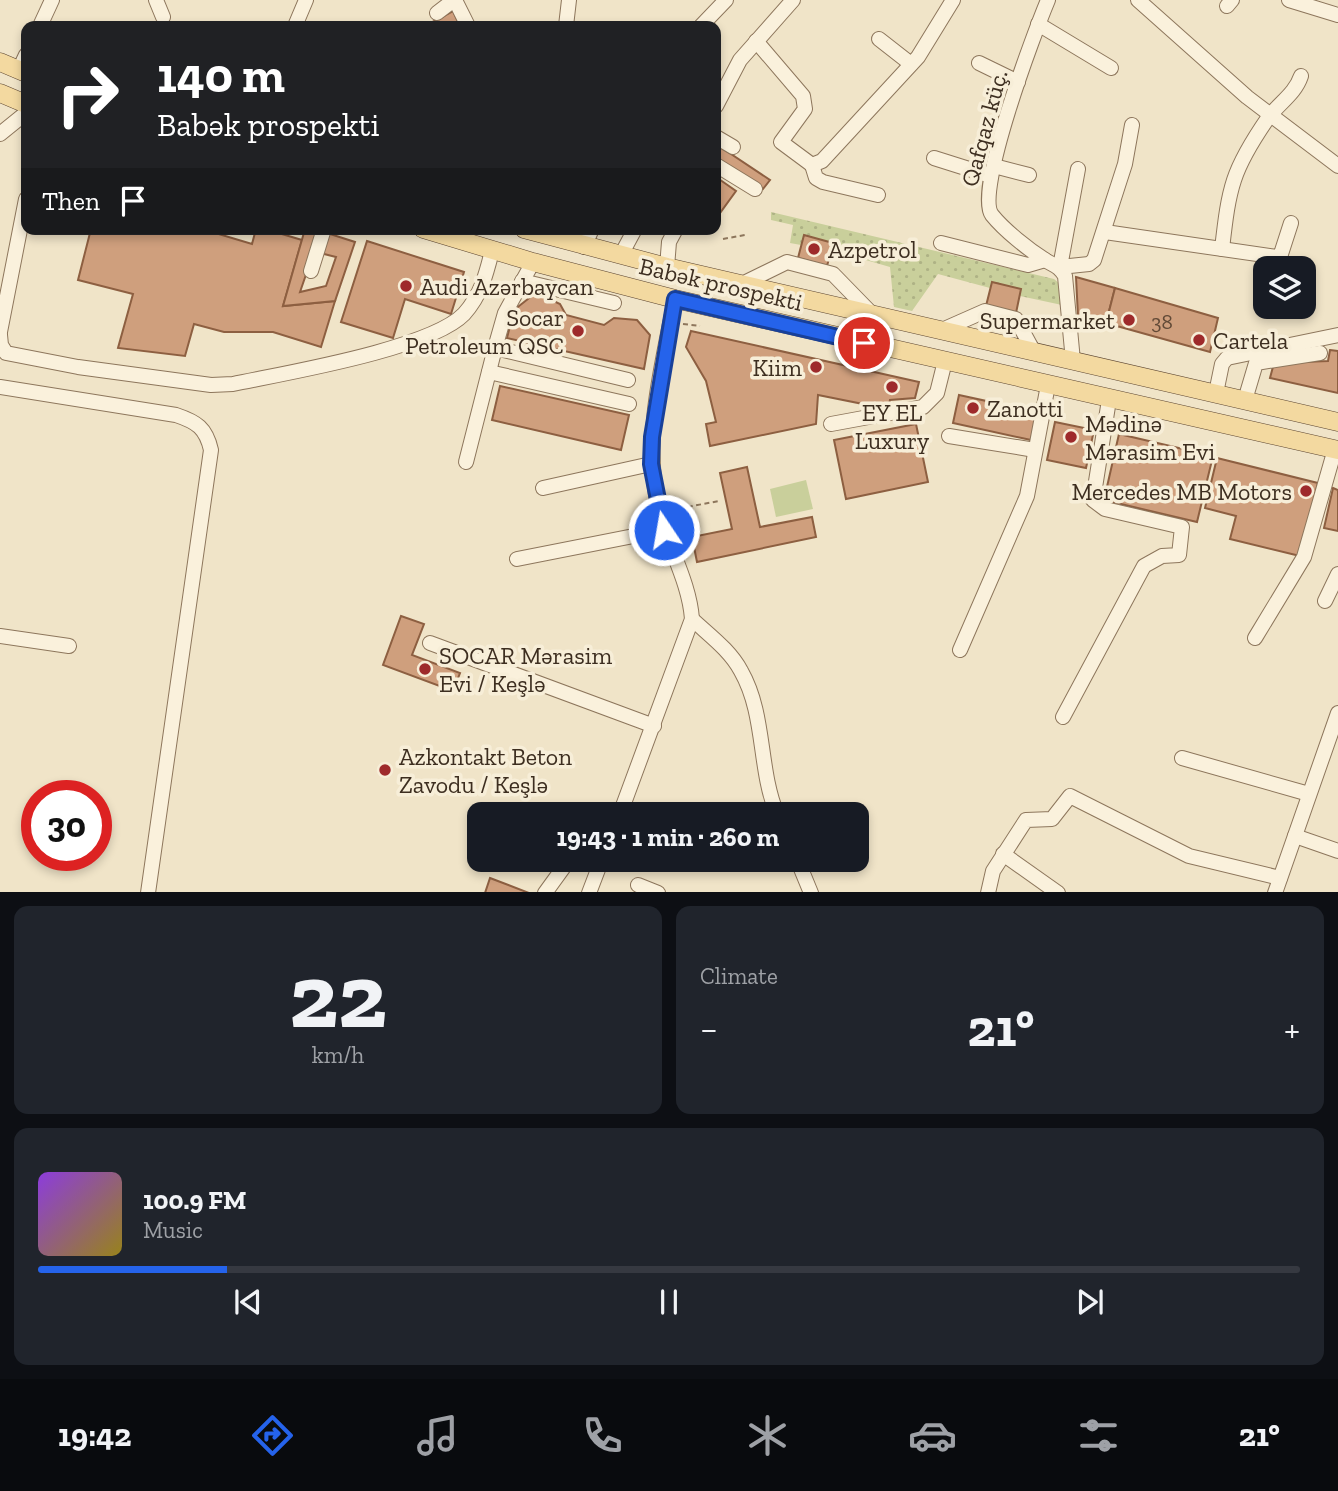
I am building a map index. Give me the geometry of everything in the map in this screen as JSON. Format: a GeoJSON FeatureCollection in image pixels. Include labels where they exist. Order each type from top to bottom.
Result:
{"type":"FeatureCollection","features":[{"type":"Feature","properties":{"kind":"main road"},"geometry":{"type":"LineString","coordinates":[[0,62],[21,66]]}},
{"type":"Feature","properties":{"kind":"main road"},"geometry":{"type":"LineString","coordinates":[[0,93],[21,102]]}},
{"type":"Feature","properties":{"kind":"main road","name":"Babək prospekti"},"geometry":{"type":"LineString","coordinates":[[442,235],[492,251],[675,299],[1336,450]]}},
{"type":"Feature","properties":{"kind":"main road","name":"Babək prospekti"},"geometry":{"type":"LineString","coordinates":[[544,235],[667,267],[1338,422]]}},
{"type":"Feature","properties":{"kind":"street"},"geometry":{"type":"LineString","coordinates":[[42,21],[52,0]]}},
{"type":"Feature","properties":{"kind":"street"},"geometry":{"type":"LineString","coordinates":[[156,0],[163,17]]}},
{"type":"Feature","properties":{"kind":"street"},"geometry":{"type":"LineString","coordinates":[[297,21],[306,0]]}},
{"type":"Feature","properties":{"kind":"street"},"geometry":{"type":"LineString","coordinates":[[437,13],[455,0],[466,21]]}},
{"type":"Feature","properties":{"kind":"street"},"geometry":{"type":"LineString","coordinates":[[567,21],[569,0]]}},
{"type":"Feature","properties":{"kind":"street"},"geometry":{"type":"LineString","coordinates":[[706,21],[726,0]]}},
{"type":"Feature","properties":{"kind":"street"},"geometry":{"type":"LineString","coordinates":[[721,96],[740,60],[793,0]]}},
{"type":"Feature","properties":{"kind":"street"},"geometry":{"type":"LineString","coordinates":[[812,166],[822,161],[911,64],[927,44],[953,0]]}},
{"type":"Feature","properties":{"kind":"street","name":"Qafqaz küç."},"geometry":{"type":"LineString","coordinates":[[1048,0],[1018,82],[992,171],[989,210],[1045,260],[1060,267]]}},
{"type":"Feature","properties":{"kind":"street"},"geometry":{"type":"LineString","coordinates":[[1138,0],[1270,115],[1338,166]]}},
{"type":"Feature","properties":{"kind":"street"},"geometry":{"type":"LineString","coordinates":[[1289,0],[1338,15]]}},
{"type":"Feature","properties":{"kind":"street"},"geometry":{"type":"LineString","coordinates":[[1038,24],[1111,68]]}},
{"type":"Feature","properties":{"kind":"street"},"geometry":{"type":"LineString","coordinates":[[879,39],[911,64]]}},
{"type":"Feature","properties":{"kind":"street"},"geometry":{"type":"LineString","coordinates":[[756,41],[803,96],[805,108],[781,142],[812,166],[816,178],[878,195]]}},
{"type":"Feature","properties":{"kind":"street"},"geometry":{"type":"LineString","coordinates":[[979,63],[1018,82]]}},
{"type":"Feature","properties":{"kind":"street"},"geometry":{"type":"LineString","coordinates":[[1222,249],[1233,176],[1270,115],[1297,86],[1301,76]]}},
{"type":"Feature","properties":{"kind":"street"},"geometry":{"type":"LineString","coordinates":[[0,134],[21,117]]}},
{"type":"Feature","properties":{"kind":"street"},"geometry":{"type":"LineString","coordinates":[[1060,267],[1089,264],[1105,232],[1125,164],[1132,124]]}},
{"type":"Feature","properties":{"kind":"street"},"geometry":{"type":"LineString","coordinates":[[721,140],[733,147]]}},
{"type":"Feature","properties":{"kind":"street"},"geometry":{"type":"LineString","coordinates":[[934,158],[992,171],[1029,175]]}},
{"type":"Feature","properties":{"kind":"street"},"geometry":{"type":"LineString","coordinates":[[721,168],[755,189]]}},
{"type":"Feature","properties":{"kind":"street"},"geometry":{"type":"LineString","coordinates":[[1073,361],[1067,286],[1060,267],[1078,169]]}},
{"type":"Feature","properties":{"kind":"street"},"geometry":{"type":"LineString","coordinates":[[1105,232],[1277,257],[1281,254],[1291,223]]}},
{"type":"Feature","properties":{"kind":"street"},"geometry":{"type":"LineString","coordinates":[[21,225],[0,334],[1,345],[6,353],[78,367],[211,385],[233,384],[413,342],[444,330],[476,299],[492,251]]}},
{"type":"Feature","properties":{"kind":"street"},"geometry":{"type":"LineString","coordinates":[[311,271],[322,235]]}},
{"type":"Feature","properties":{"kind":"street"},"geometry":{"type":"LineString","coordinates":[[584,247],[589,235]]}},
{"type":"Feature","properties":{"kind":"street"},"geometry":{"type":"LineString","coordinates":[[621,256],[632,235]]}},
{"type":"Feature","properties":{"kind":"street"},"geometry":{"type":"LineString","coordinates":[[667,267],[669,242],[673,235]]}},
{"type":"Feature","properties":{"kind":"street"},"geometry":{"type":"LineString","coordinates":[[941,243],[1028,265],[1045,260]]}},
{"type":"Feature","properties":{"kind":"street"},"geometry":{"type":"LineString","coordinates":[[466,462],[505,313],[533,262]]}},
{"type":"Feature","properties":{"kind":"street"},"geometry":{"type":"LineString","coordinates":[[742,284],[778,264],[787,262],[833,274],[871,313]]}},
{"type":"Feature","properties":{"kind":"street"},"geometry":{"type":"LineString","coordinates":[[522,281],[614,303]]}},
{"type":"Feature","properties":{"kind":"street"},"geometry":{"type":"LineString","coordinates":[[625,802],[692,619],[686,589],[659,512],[651,464],[653,417],[675,299]]}},
{"type":"Feature","properties":{"kind":"street"},"geometry":{"type":"LineString","coordinates":[[942,330],[985,311],[1016,319],[1034,352]]}},
{"type":"Feature","properties":{"kind":"street"},"geometry":{"type":"LineString","coordinates":[[1216,393],[1222,364],[1227,358],[1338,335]]}},
{"type":"Feature","properties":{"kind":"street"},"geometry":{"type":"LineString","coordinates":[[495,348],[628,380]]}},
{"type":"Feature","properties":{"kind":"street"},"geometry":{"type":"LineString","coordinates":[[1245,400],[1256,363],[1320,353]]}},
{"type":"Feature","properties":{"kind":"street"},"geometry":{"type":"LineString","coordinates":[[831,424],[923,407],[937,393],[945,362]]}},
{"type":"Feature","properties":{"kind":"street"},"geometry":{"type":"LineString","coordinates":[[489,372],[629,404]]}},
{"type":"Feature","properties":{"kind":"street"},"geometry":{"type":"LineString","coordinates":[[960,650],[1027,496],[1048,386]]}},
{"type":"Feature","properties":{"kind":"street"},"geometry":{"type":"LineString","coordinates":[[0,387],[176,415],[194,421],[207,433],[211,450],[148,892]]}},
{"type":"Feature","properties":{"kind":"street"},"geometry":{"type":"LineString","coordinates":[[1063,717],[1144,566],[1162,556],[1179,555],[1182,542],[1182,527],[1105,509],[1093,500],[1109,400]]}},
{"type":"Feature","properties":{"kind":"street"},"geometry":{"type":"LineString","coordinates":[[948,436],[1035,450]]}},
{"type":"Feature","properties":{"kind":"street"},"geometry":{"type":"LineString","coordinates":[[1255,638],[1304,557],[1336,450]]}},
{"type":"Feature","properties":{"kind":"street"},"geometry":{"type":"LineString","coordinates":[[543,488],[651,464]]}},
{"type":"Feature","properties":{"kind":"street"},"geometry":{"type":"LineString","coordinates":[[517,559],[664,530]]}},
{"type":"Feature","properties":{"kind":"street"},"geometry":{"type":"LineString","coordinates":[[1325,601],[1338,574]]}},
{"type":"Feature","properties":{"kind":"street"},"geometry":{"type":"LineString","coordinates":[[692,619],[732,657],[753,696],[766,783],[773,802]]}},
{"type":"Feature","properties":{"kind":"street"},"geometry":{"type":"LineString","coordinates":[[0,636],[69,646]]}},
{"type":"Feature","properties":{"kind":"street"},"geometry":{"type":"LineString","coordinates":[[430,643],[654,726]]}},
{"type":"Feature","properties":{"kind":"street"},"geometry":{"type":"LineString","coordinates":[[1275,892],[1309,794],[1335,730],[1338,713]]}},
{"type":"Feature","properties":{"kind":"street"},"geometry":{"type":"LineString","coordinates":[[1182,758],[1309,794]]}},
{"type":"Feature","properties":{"kind":"street"},"geometry":{"type":"LineString","coordinates":[[988,892],[993,871],[1026,820],[1052,819],[1070,796],[1189,856],[1280,877]]}},
{"type":"Feature","properties":{"kind":"street"},"geometry":{"type":"LineString","coordinates":[[1295,836],[1338,851]]}},
{"type":"Feature","properties":{"kind":"street"},"geometry":{"type":"LineString","coordinates":[[1003,854],[1058,892]]}},
{"type":"Feature","properties":{"kind":"street"},"geometry":{"type":"LineString","coordinates":[[545,892],[558,872]]}},
{"type":"Feature","properties":{"kind":"street"},"geometry":{"type":"LineString","coordinates":[[589,892],[597,872]]}},
{"type":"Feature","properties":{"kind":"street"},"geometry":{"type":"LineString","coordinates":[[803,872],[811,892]]}},
{"type":"Feature","properties":{"kind":"street"},"geometry":{"type":"LineString","coordinates":[[638,885],[658,892]]}},
{"type":"Feature","properties":{"kind":"path"},"geometry":{"type":"LineString","coordinates":[[723,239],[745,235]]}},
{"type":"Feature","properties":{"kind":"path"},"geometry":{"type":"LineString","coordinates":[[678,323],[700,326]]}},
{"type":"Feature","properties":{"kind":"path"},"geometry":{"type":"LineString","coordinates":[[659,512],[719,501]]}},
{"type":"Feature","properties":{"kind":"green space"},"geometry":{"type":"Polygon","coordinates":[[[771,212],[1054,279],[1061,285],[1062,305],[1020,296],[1021,289],[992,282],[990,288],[938,274],[912,311],[894,307],[890,267],[831,250],[832,243],[804,235],[801,245],[790,243],[793,225],[771,220],[771,212]]]}},
{"type":"Feature","properties":{"kind":"green space"},"geometry":{"type":"Polygon","coordinates":[[[806,480],[813,509],[776,517],[770,489],[806,480]]]}},
{"type":"Feature","properties":{"kind":"building"},"geometry":{"type":"Polygon","coordinates":[[[453,11],[458,21],[434,21],[453,11]]]}},
{"type":"Feature","properties":{"kind":"building"},"geometry":{"type":"Polygon","coordinates":[[[721,147],[770,180],[763,189],[721,160],[721,147]]]}},
{"type":"Feature","properties":{"kind":"building"},"geometry":{"type":"Polygon","coordinates":[[[721,180],[736,191],[721,212],[721,180]]]}},
{"type":"Feature","properties":{"kind":"building"},"geometry":{"type":"Polygon","coordinates":[[[89,235],[222,235],[252,244],[254,235],[285,235],[302,240],[283,306],[335,301],[321,347],[273,332],[224,332],[194,324],[185,356],[118,348],[133,294],[78,280],[89,235]]]}},
{"type":"Feature","properties":{"kind":"building"},"geometry":{"type":"Polygon","coordinates":[[[303,235],[320,235],[300,292],[326,286],[336,257],[320,253],[326,235],[355,242],[335,301],[283,306],[303,235]]]}},
{"type":"Feature","properties":{"kind":"building"},"geometry":{"type":"Polygon","coordinates":[[[804,235],[833,243],[827,266],[798,258],[804,235]]]}},
{"type":"Feature","properties":{"kind":"building","name":"Audi Azərbaycan"},"geometry":{"type":"Polygon","coordinates":[[[367,241],[464,272],[451,314],[405,299],[393,338],[341,322],[367,241]]]}},
{"type":"Feature","properties":{"kind":"building"},"geometry":{"type":"Polygon","coordinates":[[[1076,277],[1115,288],[1106,323],[1078,316],[1076,277]]]}},
{"type":"Feature","properties":{"kind":"building"},"geometry":{"type":"Polygon","coordinates":[[[992,282],[1021,289],[1016,313],[986,306],[992,282]]]}},
{"type":"Feature","properties":{"kind":"building"},"geometry":{"type":"Polygon","coordinates":[[[1115,288],[1218,318],[1210,352],[1106,323],[1115,288]]]}},
{"type":"Feature","properties":{"kind":"building","name":"Socar Petroleum QSC"},"geometry":{"type":"Polygon","coordinates":[[[533,295],[541,295],[560,304],[566,315],[604,325],[614,318],[637,320],[650,335],[644,369],[507,338],[514,310],[533,295]]]}},
{"type":"Feature","properties":{"kind":"building"},"geometry":{"type":"Polygon","coordinates":[[[691,331],[919,382],[915,398],[890,400],[888,409],[818,395],[816,424],[710,446],[706,424],[716,422],[706,381],[686,347],[691,331]]]}},
{"type":"Feature","properties":{"kind":"building"},"geometry":{"type":"Polygon","coordinates":[[[1330,350],[1338,351],[1338,393],[1270,378],[1274,363],[1328,361],[1330,350]]]}},
{"type":"Feature","properties":{"kind":"building"},"geometry":{"type":"Polygon","coordinates":[[[500,386],[629,415],[621,450],[492,420],[500,386]]]}},
{"type":"Feature","properties":{"kind":"building"},"geometry":{"type":"Polygon","coordinates":[[[959,395],[1037,412],[1031,440],[953,423],[959,395]]]}},
{"type":"Feature","properties":{"kind":"building"},"geometry":{"type":"Polygon","coordinates":[[[1055,422],[1094,430],[1086,468],[1047,460],[1055,422]]]}},
{"type":"Feature","properties":{"kind":"building"},"geometry":{"type":"Polygon","coordinates":[[[916,424],[928,482],[846,499],[834,440],[916,424]]]}},
{"type":"Feature","properties":{"kind":"building"},"geometry":{"type":"Polygon","coordinates":[[[1119,434],[1213,456],[1197,522],[1104,500],[1119,434]]]}},
{"type":"Feature","properties":{"kind":"building"},"geometry":{"type":"Polygon","coordinates":[[[1217,458],[1318,483],[1300,556],[1230,539],[1236,516],[1205,508],[1217,458]]]}},
{"type":"Feature","properties":{"kind":"building"},"geometry":{"type":"Polygon","coordinates":[[[747,467],[760,527],[812,517],[816,537],[697,562],[692,537],[732,529],[720,473],[747,467]]]}},
{"type":"Feature","properties":{"kind":"building"},"geometry":{"type":"Polygon","coordinates":[[[1333,488],[1338,490],[1338,531],[1324,528],[1333,488]]]}},
{"type":"Feature","properties":{"kind":"building"},"geometry":{"type":"Polygon","coordinates":[[[401,616],[424,624],[412,655],[460,673],[453,691],[383,665],[401,616]]]}},
{"type":"Feature","properties":{"kind":"building"},"geometry":{"type":"Polygon","coordinates":[[[490,878],[526,892],[485,892],[490,878]]]}},
{"type":"Feature","properties":{"kind":"place","name":"Azpetrol"},"geometry":{"type":"Point","coordinates":[814,249]}},
{"type":"Feature","properties":{"kind":"place","name":"Audi Azərbaycan"},"geometry":{"type":"Point","coordinates":[406,286]}},
{"type":"Feature","properties":{"kind":"place","name":"Supermarket"},"geometry":{"type":"Point","coordinates":[1129,320]}},
{"type":"Feature","properties":{"kind":"place","name":"Socar Petroleum QSC"},"geometry":{"type":"Point","coordinates":[578,331]}},
{"type":"Feature","properties":{"kind":"place","name":"Cartela"},"geometry":{"type":"Point","coordinates":[1199,340]}},
{"type":"Feature","properties":{"kind":"place","name":"Kiim"},"geometry":{"type":"Point","coordinates":[816,367]}},
{"type":"Feature","properties":{"kind":"place","name":"EY EL Luxury"},"geometry":{"type":"Point","coordinates":[892,387]}},
{"type":"Feature","properties":{"kind":"place","name":"Zanotti"},"geometry":{"type":"Point","coordinates":[973,408]}},
{"type":"Feature","properties":{"kind":"place","name":"Mədinə Mərasim Evi"},"geometry":{"type":"Point","coordinates":[1071,437]}},
{"type":"Feature","properties":{"kind":"place","name":"Mercedes MB Motors"},"geometry":{"type":"Point","coordinates":[1306,491]}},
{"type":"Feature","properties":{"kind":"place","name":"SOCAR Mərasim Evi / Keşlə"},"geometry":{"type":"Point","coordinates":[425,669]}},
{"type":"Feature","properties":{"kind":"place","name":"Azkontakt Beton Zavodu / Keşlə"},"geometry":{"type":"Point","coordinates":[385,770]}},
{"type":"Feature","properties":{"kind":"route"},"geometry":{"type":"LineString","coordinates":[[664,530],[651,464],[652,437],[653,417],[675,299],[864,343]]}}]}
